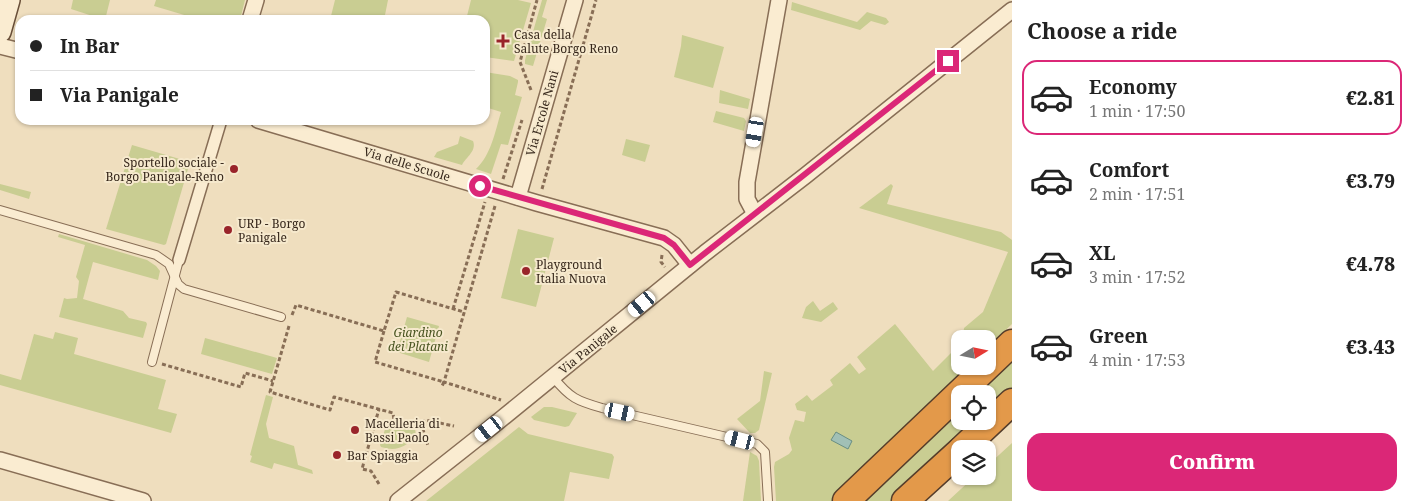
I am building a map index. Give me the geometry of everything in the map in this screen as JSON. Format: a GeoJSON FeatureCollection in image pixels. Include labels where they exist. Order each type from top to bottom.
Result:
{"type":"FeatureCollection","features":[{"type":"Feature","properties":{"kind":"highway"},"geometry":{"type":"LineString","coordinates":[[846,501],[1012,343]]}},
{"type":"Feature","properties":{"kind":"highway"},"geometry":{"type":"LineString","coordinates":[[972,440],[1012,402]]}},
{"type":"Feature","properties":{"kind":"highway"},"geometry":{"type":"LineString","coordinates":[[996,441],[1012,426]]}},
{"type":"Feature","properties":{"kind":"highway"},"geometry":{"type":"LineString","coordinates":[[905,501],[951,459]]}},
{"type":"Feature","properties":{"kind":"highway"},"geometry":{"type":"LineString","coordinates":[[930,501],[951,482]]}},
{"type":"Feature","properties":{"kind":"main road"},"geometry":{"type":"LineString","coordinates":[[0,32],[9,0]]}},
{"type":"Feature","properties":{"kind":"street"},"geometry":{"type":"LineString","coordinates":[[252,15],[256,0]]}},
{"type":"Feature","properties":{"kind":"street","name":"Via Ercole Nani"},"geometry":{"type":"LineString","coordinates":[[518,197],[575,0]]}},
{"type":"Feature","properties":{"kind":"street"},"geometry":{"type":"LineString","coordinates":[[755,214],[746,199],[747,182],[779,0]]}},
{"type":"Feature","properties":{"kind":"street","name":"Via Panigale"},"geometry":{"type":"LineString","coordinates":[[398,501],[690,265],[1012,10]]}},
{"type":"Feature","properties":{"kind":"street"},"geometry":{"type":"LineString","coordinates":[[0,46],[15,50]]}},
{"type":"Feature","properties":{"kind":"street"},"geometry":{"type":"LineString","coordinates":[[179,260],[219,125]]}},
{"type":"Feature","properties":{"kind":"street","name":"Via delle Scuole"},"geometry":{"type":"LineString","coordinates":[[275,125],[664,238],[674,245],[690,265]]}},
{"type":"Feature","properties":{"kind":"street"},"geometry":{"type":"LineString","coordinates":[[0,460],[143,501]]}},
{"type":"Feature","properties":{"kind":"lane"},"geometry":{"type":"LineString","coordinates":[[0,210],[156,255],[169,264],[178,284],[184,289],[281,316]]}},
{"type":"Feature","properties":{"kind":"lane"},"geometry":{"type":"LineString","coordinates":[[152,362],[179,260]]}},
{"type":"Feature","properties":{"kind":"lane"},"geometry":{"type":"LineString","coordinates":[[553,377],[563,390],[578,401],[757,444],[765,452],[768,501]]}},
{"type":"Feature","properties":{"kind":"path","name":"Via Ercole Nani"},"geometry":{"type":"LineString","coordinates":[[529,99],[531,90],[520,62],[537,0]]}},
{"type":"Feature","properties":{"kind":"path"},"geometry":{"type":"LineString","coordinates":[[542,190],[596,0]]}},
{"type":"Feature","properties":{"kind":"path","name":"Via Ercole Nani"},"geometry":{"type":"LineString","coordinates":[[503,179],[523,116]]}},
{"type":"Feature","properties":{"kind":"path"},"geometry":{"type":"LineString","coordinates":[[453,309],[484,204]]}},
{"type":"Feature","properties":{"kind":"path"},"geometry":{"type":"LineString","coordinates":[[442,386],[496,204]]}},
{"type":"Feature","properties":{"kind":"path"},"geometry":{"type":"LineString","coordinates":[[464,312],[396,292],[375,362],[499,398],[505,403]]}},
{"type":"Feature","properties":{"kind":"path"},"geometry":{"type":"LineString","coordinates":[[384,331],[296,305],[270,392],[330,410],[334,397],[393,413],[394,420],[418,425],[425,420],[454,426]]}},
{"type":"Feature","properties":{"kind":"path"},"geometry":{"type":"LineString","coordinates":[[152,362],[241,387],[245,373],[273,381]]}},
{"type":"Feature","properties":{"kind":"path"},"geometry":{"type":"LineString","coordinates":[[379,409],[362,469],[371,472],[379,484]]}},
{"type":"Feature","properties":{"kind":"path"},"geometry":{"type":"LineString","coordinates":[[422,423],[428,446]]}},
{"type":"Feature","properties":{"kind":"green space"},"geometry":{"type":"Polygon","coordinates":[[[73,0],[110,0],[106,15],[90,15],[71,9],[73,0]]]}},
{"type":"Feature","properties":{"kind":"green space"},"geometry":{"type":"Polygon","coordinates":[[[156,0],[245,0],[241,15],[184,15],[154,6],[156,0]]]}},
{"type":"Feature","properties":{"kind":"green space"},"geometry":{"type":"Polygon","coordinates":[[[335,0],[388,0],[385,15],[331,15],[335,0]]]}},
{"type":"Feature","properties":{"kind":"green space"},"geometry":{"type":"Polygon","coordinates":[[[471,0],[518,0],[531,3],[514,61],[490,58],[490,15],[467,15],[471,0]]]}},
{"type":"Feature","properties":{"kind":"green space"},"geometry":{"type":"Polygon","coordinates":[[[542,0],[547,0],[542,17],[547,19],[533,66],[525,64],[525,60],[542,0]]]}},
{"type":"Feature","properties":{"kind":"green space"},"geometry":{"type":"Polygon","coordinates":[[[792,2],[857,22],[867,12],[886,18],[889,22],[885,25],[871,21],[860,30],[791,10],[792,2]]]}},
{"type":"Feature","properties":{"kind":"green space"},"geometry":{"type":"Polygon","coordinates":[[[682,35],[724,47],[713,88],[674,77],[682,35]]]}},
{"type":"Feature","properties":{"kind":"green space"},"geometry":{"type":"Polygon","coordinates":[[[490,73],[510,76],[518,80],[515,95],[522,97],[508,145],[501,144],[491,174],[476,169],[489,150],[501,112],[490,109],[490,73]]]}},
{"type":"Feature","properties":{"kind":"green space"},"geometry":{"type":"Polygon","coordinates":[[[720,90],[750,99],[748,109],[719,103],[720,90]]]}},
{"type":"Feature","properties":{"kind":"green space"},"geometry":{"type":"Polygon","coordinates":[[[716,111],[744,118],[746,121],[744,131],[713,122],[716,111]]]}},
{"type":"Feature","properties":{"kind":"green space"},"geometry":{"type":"Polygon","coordinates":[[[460,136],[473,141],[474,145],[474,148],[462,165],[434,157],[437,152],[458,144],[460,136]]]}},
{"type":"Feature","properties":{"kind":"green space"},"geometry":{"type":"Polygon","coordinates":[[[626,139],[650,145],[645,162],[622,155],[626,139]]]}},
{"type":"Feature","properties":{"kind":"green space"},"geometry":{"type":"Polygon","coordinates":[[[132,145],[190,162],[166,244],[164,245],[106,229],[132,145]]]}},
{"type":"Feature","properties":{"kind":"green space"},"geometry":{"type":"Polygon","coordinates":[[[0,184],[31,192],[29,199],[0,190],[0,184]]]}},
{"type":"Feature","properties":{"kind":"green space"},"geometry":{"type":"Polygon","coordinates":[[[891,184],[893,186],[887,204],[1001,232],[1012,240],[1012,324],[996,339],[996,330],[964,330],[983,312],[1008,252],[859,208],[891,184]]]}},
{"type":"Feature","properties":{"kind":"green space","name":"Playground Italia Nuova"},"geometry":{"type":"Polygon","coordinates":[[[518,229],[554,238],[536,307],[501,298],[518,229]]]}},
{"type":"Feature","properties":{"kind":"green space"},"geometry":{"type":"Polygon","coordinates":[[[59,234],[147,260],[156,266],[160,271],[158,280],[93,262],[83,299],[123,311],[129,318],[146,322],[143,338],[59,317],[64,298],[77,298],[79,281],[76,277],[85,245],[58,237],[59,234]]]}},
{"type":"Feature","properties":{"kind":"green space"},"geometry":{"type":"Polygon","coordinates":[[[813,301],[820,311],[833,302],[838,309],[821,322],[802,318],[806,307],[813,301]]]}},
{"type":"Feature","properties":{"kind":"green space","name":"Giardino dei Platani"},"geometry":{"type":"Polygon","coordinates":[[[407,317],[439,326],[429,362],[397,352],[407,317]]]}},
{"type":"Feature","properties":{"kind":"green space"},"geometry":{"type":"Polygon","coordinates":[[[895,324],[933,371],[951,353],[951,375],[960,375],[832,501],[776,501],[775,462],[789,454],[792,450],[789,438],[795,420],[804,422],[806,412],[797,410],[795,404],[807,395],[812,401],[833,385],[830,380],[850,363],[859,374],[866,369],[857,357],[895,324]]]}},
{"type":"Feature","properties":{"kind":"green space"},"geometry":{"type":"Polygon","coordinates":[[[55,332],[78,338],[74,354],[166,380],[158,409],[177,414],[171,433],[0,385],[0,374],[21,380],[34,334],[53,339],[55,332]]]}},
{"type":"Feature","properties":{"kind":"green space"},"geometry":{"type":"Polygon","coordinates":[[[205,338],[277,358],[272,374],[201,354],[205,338]]]}},
{"type":"Feature","properties":{"kind":"green space"},"geometry":{"type":"Polygon","coordinates":[[[1012,357],[1012,392],[996,408],[996,385],[983,385],[994,375],[996,375],[996,373],[1012,357]]]}},
{"type":"Feature","properties":{"kind":"green space"},"geometry":{"type":"Polygon","coordinates":[[[764,371],[772,373],[759,430],[755,433],[750,433],[737,419],[760,401],[764,371]]]}},
{"type":"Feature","properties":{"kind":"green space"},"geometry":{"type":"Polygon","coordinates":[[[266,395],[273,397],[266,424],[269,438],[294,446],[298,465],[312,470],[313,474],[274,463],[272,469],[250,462],[252,456],[250,455],[266,395]]]}},
{"type":"Feature","properties":{"kind":"green space"},"geometry":{"type":"Polygon","coordinates":[[[544,407],[577,413],[569,426],[565,427],[534,420],[531,417],[544,407]]]}},
{"type":"Feature","properties":{"kind":"green space"},"geometry":{"type":"Polygon","coordinates":[[[951,416],[951,430],[972,430],[961,440],[951,440],[951,450],[895,501],[861,501],[951,416]]]}},
{"type":"Feature","properties":{"kind":"green space"},"geometry":{"type":"Polygon","coordinates":[[[387,423],[415,428],[416,437],[400,448],[381,447],[387,423]]]}},
{"type":"Feature","properties":{"kind":"green space"},"geometry":{"type":"Polygon","coordinates":[[[519,427],[528,434],[612,454],[614,457],[609,479],[570,472],[564,501],[426,501],[519,427]]]}},
{"type":"Feature","properties":{"kind":"green space"},"geometry":{"type":"Polygon","coordinates":[[[1012,443],[1012,501],[948,501],[965,485],[996,485],[996,458],[1012,443]]]}},
{"type":"Feature","properties":{"kind":"green space"},"geometry":{"type":"Polygon","coordinates":[[[750,452],[757,456],[759,461],[761,501],[743,501],[750,452]]]}},
{"type":"Feature","properties":{"kind":"water"},"geometry":{"type":"Polygon","coordinates":[[[836,432],[852,441],[848,449],[831,440],[836,432]]]}},
{"type":"Feature","properties":{"kind":"place","name":"Casa della Salute Borgo Reno"},"geometry":{"type":"Point","coordinates":[503,41]}},
{"type":"Feature","properties":{"kind":"place","name":"Sportello sociale - Borgo Panigale-Reno"},"geometry":{"type":"Point","coordinates":[234,169]}},
{"type":"Feature","properties":{"kind":"place","name":"URP - Borgo Panigale"},"geometry":{"type":"Point","coordinates":[228,230]}},
{"type":"Feature","properties":{"kind":"place","name":"Playground Italia Nuova"},"geometry":{"type":"Point","coordinates":[526,271]}},
{"type":"Feature","properties":{"kind":"place","name":"Macelleria di Bassi Paolo"},"geometry":{"type":"Point","coordinates":[355,430]}},
{"type":"Feature","properties":{"kind":"place","name":"Bar Spiaggia"},"geometry":{"type":"Point","coordinates":[337,455]}},
{"type":"Feature","properties":{"kind":"route"},"geometry":{"type":"LineString","coordinates":[[480,186],[664,238],[674,245],[690,265],[805,176],[948,61]]}}]}
